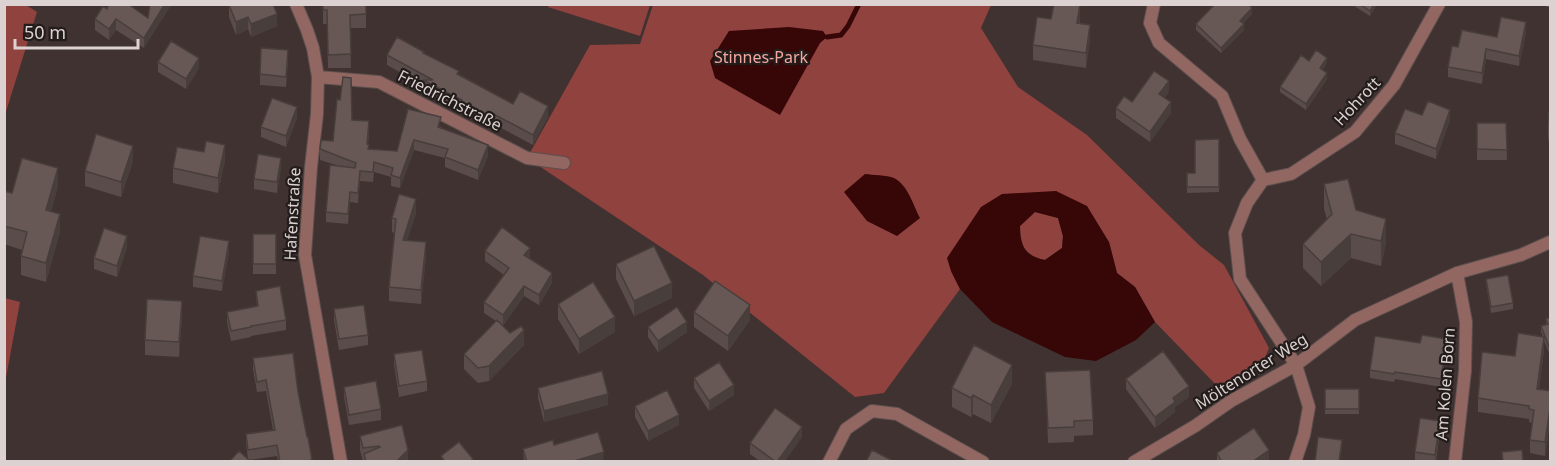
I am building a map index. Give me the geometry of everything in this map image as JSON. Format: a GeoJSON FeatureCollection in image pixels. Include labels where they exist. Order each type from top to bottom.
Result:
{"type":"FeatureCollection","features":[{"type":"Feature","properties":{"kind":"street","name":"Hafenstraße"},"geometry":{"type":"LineString","coordinates":[[296,4],[308,30],[318,77],[305,255],[340,462]]}},
{"type":"Feature","properties":{"kind":"street"},"geometry":{"type":"LineString","coordinates":[[1154,4],[1150,22],[1159,44],[1222,96],[1240,139],[1263,180],[1247,203],[1235,233],[1240,279],[1296,365],[1309,407],[1304,435],[1295,462]]}},
{"type":"Feature","properties":{"kind":"street","name":"Hohrott"},"geometry":{"type":"LineString","coordinates":[[1263,180],[1291,174],[1355,132],[1394,85],[1439,4]]}},
{"type":"Feature","properties":{"kind":"street","name":"Friedrichstraße"},"geometry":{"type":"LineString","coordinates":[[318,77],[379,82],[527,158],[564,164]]}},
{"type":"Feature","properties":{"kind":"street","name":"Möltenorter Weg"},"geometry":{"type":"LineString","coordinates":[[1134,462],[1195,426],[1231,401],[1296,365],[1355,320],[1457,273],[1521,255],[1551,242]]}},
{"type":"Feature","properties":{"kind":"street","name":"Am Kolen Born"},"geometry":{"type":"LineString","coordinates":[[1455,462],[1465,371],[1466,322],[1457,273]]}},
{"type":"Feature","properties":{"kind":"street"},"geometry":{"type":"LineString","coordinates":[[829,462],[846,429],[872,411],[897,414],[983,462]]}},
{"type":"Feature","properties":{"kind":"green space"},"geometry":{"type":"Polygon","coordinates":[[[5,4],[26,5],[37,12],[5,115],[5,4]]]}},
{"type":"Feature","properties":{"kind":"green space"},"geometry":{"type":"Polygon","coordinates":[[[549,4],[650,5],[640,36],[548,7],[549,4]]]}},
{"type":"Feature","properties":{"kind":"green space","name":"Stinnes-Park"},"geometry":{"type":"Polygon","coordinates":[[[653,5],[991,5],[981,28],[1018,87],[1087,135],[1199,245],[1224,265],[1269,348],[1263,363],[1223,392],[1155,322],[1135,287],[1117,273],[1109,242],[1056,191],[951,271],[960,289],[884,393],[855,397],[703,275],[527,158],[590,45],[640,44],[653,5]]]}},
{"type":"Feature","properties":{"kind":"green space"},"geometry":{"type":"Polygon","coordinates":[[[1035,212],[1058,218],[1063,236],[1062,248],[1045,260],[1028,253],[1021,239],[1020,226],[1035,212]]]}},
{"type":"Feature","properties":{"kind":"green space"},"geometry":{"type":"Polygon","coordinates":[[[4,298],[20,302],[5,383],[4,298]]]}},
{"type":"Feature","properties":{"kind":"shaded area"},"geometry":{"type":"Polygon","coordinates":[[[789,27],[823,31],[827,37],[820,43],[780,115],[715,78],[710,61],[729,31],[789,27]]]}},
{"type":"Feature","properties":{"kind":"shaded area"},"geometry":{"type":"Polygon","coordinates":[[[865,174],[888,176],[899,181],[907,190],[920,218],[897,236],[867,221],[844,192],[865,174]]]}},
{"type":"Feature","properties":{"kind":"shaded area"},"geometry":{"type":"Polygon","coordinates":[[[1056,191],[1087,206],[1109,242],[1117,273],[1135,287],[1155,322],[1136,340],[1096,361],[1065,357],[992,322],[960,289],[947,258],[981,207],[1002,194],[1056,191]],[[1035,212],[1020,226],[1021,239],[1028,253],[1045,260],[1062,248],[1063,236],[1058,218],[1035,212]]]}},
{"type":"Feature","properties":{"kind":"building"},"geometry":{"type":"Polygon","coordinates":[[[109,4],[128,4],[148,18],[150,4],[165,4],[144,38],[116,19],[109,29],[95,19],[103,6],[107,9],[109,4]]]}},
{"type":"Feature","properties":{"kind":"building"},"geometry":{"type":"Polygon","coordinates":[[[273,4],[277,14],[251,24],[248,17],[236,22],[229,5],[273,4]]]}},
{"type":"Feature","properties":{"kind":"building"},"geometry":{"type":"Polygon","coordinates":[[[323,4],[366,4],[366,14],[350,15],[351,54],[328,55],[327,10],[323,10],[323,4]]]}},
{"type":"Feature","properties":{"kind":"building"},"geometry":{"type":"Polygon","coordinates":[[[1054,4],[1080,4],[1077,23],[1090,25],[1086,53],[1033,45],[1037,17],[1051,19],[1054,4]]]}},
{"type":"Feature","properties":{"kind":"building"},"geometry":{"type":"Polygon","coordinates":[[[1215,4],[1248,4],[1252,8],[1240,21],[1244,24],[1221,48],[1196,24],[1215,4]]]}},
{"type":"Feature","properties":{"kind":"building"},"geometry":{"type":"Polygon","coordinates":[[[1360,4],[1374,4],[1370,11],[1360,4]]]}},
{"type":"Feature","properties":{"kind":"building"},"geometry":{"type":"Polygon","coordinates":[[[1501,17],[1526,22],[1519,56],[1486,49],[1482,73],[1448,67],[1452,46],[1458,47],[1462,30],[1497,37],[1501,17]]]}},
{"type":"Feature","properties":{"kind":"building"},"geometry":{"type":"Polygon","coordinates":[[[397,37],[459,71],[457,74],[513,104],[520,91],[548,106],[533,135],[488,111],[485,115],[461,102],[462,100],[423,80],[433,80],[387,55],[397,37]]]}},
{"type":"Feature","properties":{"kind":"building"},"geometry":{"type":"Polygon","coordinates":[[[171,41],[199,58],[186,79],[158,62],[171,41]]]}},
{"type":"Feature","properties":{"kind":"building"},"geometry":{"type":"Polygon","coordinates":[[[261,48],[288,50],[286,77],[260,74],[261,48]]]}},
{"type":"Feature","properties":{"kind":"building"},"geometry":{"type":"Polygon","coordinates":[[[1316,50],[1327,58],[1320,68],[1327,73],[1306,104],[1280,87],[1301,55],[1309,61],[1316,50]]]}},
{"type":"Feature","properties":{"kind":"building"},"geometry":{"type":"Polygon","coordinates":[[[1154,71],[1169,81],[1159,94],[1171,102],[1150,132],[1116,108],[1124,96],[1132,102],[1154,71]]]}},
{"type":"Feature","properties":{"kind":"building"},"geometry":{"type":"Polygon","coordinates":[[[343,77],[351,78],[352,120],[369,121],[368,149],[397,151],[408,109],[441,117],[438,127],[488,145],[478,170],[445,157],[448,149],[414,140],[400,178],[391,175],[393,168],[374,162],[373,172],[360,171],[358,193],[350,192],[348,214],[326,212],[330,165],[355,168],[356,163],[320,149],[321,140],[333,141],[337,99],[340,100],[343,77]]]}},
{"type":"Feature","properties":{"kind":"building"},"geometry":{"type":"Polygon","coordinates":[[[272,98],[297,107],[286,136],[261,127],[272,98]]]}},
{"type":"Feature","properties":{"kind":"building"},"geometry":{"type":"Polygon","coordinates":[[[1428,101],[1450,110],[1436,149],[1395,133],[1405,109],[1422,115],[1428,101]]]}},
{"type":"Feature","properties":{"kind":"building"},"geometry":{"type":"Polygon","coordinates":[[[1548,113],[1551,113],[1551,133],[1548,113]]]}},
{"type":"Feature","properties":{"kind":"building"},"geometry":{"type":"Polygon","coordinates":[[[1477,123],[1506,123],[1507,150],[1477,149],[1477,123]]]}},
{"type":"Feature","properties":{"kind":"building"},"geometry":{"type":"Polygon","coordinates":[[[96,134],[133,146],[121,182],[85,171],[96,134]]]}},
{"type":"Feature","properties":{"kind":"building"},"geometry":{"type":"Polygon","coordinates":[[[1219,139],[1219,187],[1187,187],[1187,173],[1195,173],[1195,140],[1219,139]]]}},
{"type":"Feature","properties":{"kind":"building"},"geometry":{"type":"Polygon","coordinates":[[[206,141],[225,145],[218,178],[173,168],[177,147],[204,152],[206,141]]]}},
{"type":"Feature","properties":{"kind":"building"},"geometry":{"type":"Polygon","coordinates":[[[258,154],[281,158],[277,182],[254,179],[258,154]]]}},
{"type":"Feature","properties":{"kind":"building"},"geometry":{"type":"Polygon","coordinates":[[[22,158],[58,168],[46,210],[60,214],[46,263],[21,256],[27,232],[4,226],[4,191],[12,193],[22,158]]]}},
{"type":"Feature","properties":{"kind":"building"},"geometry":{"type":"Polygon","coordinates":[[[1348,179],[1356,210],[1386,219],[1381,241],[1351,234],[1321,262],[1303,244],[1332,214],[1324,184],[1348,179]]]}},
{"type":"Feature","properties":{"kind":"building"},"geometry":{"type":"Polygon","coordinates":[[[399,194],[416,199],[403,240],[426,242],[421,290],[389,287],[396,219],[392,218],[399,194]]]}},
{"type":"Feature","properties":{"kind":"building"},"geometry":{"type":"Polygon","coordinates":[[[502,227],[530,248],[524,255],[552,273],[539,295],[524,286],[503,315],[484,302],[509,268],[485,251],[502,227]]]}},
{"type":"Feature","properties":{"kind":"building"},"geometry":{"type":"Polygon","coordinates":[[[104,228],[127,236],[117,266],[94,258],[104,228]]]}},
{"type":"Feature","properties":{"kind":"building"},"geometry":{"type":"Polygon","coordinates":[[[253,234],[276,234],[276,264],[253,264],[253,234]]]}},
{"type":"Feature","properties":{"kind":"building"},"geometry":{"type":"Polygon","coordinates":[[[200,236],[229,241],[222,281],[193,276],[200,236]]]}},
{"type":"Feature","properties":{"kind":"building"},"geometry":{"type":"Polygon","coordinates":[[[654,246],[672,283],[634,301],[616,264],[654,246]]]}},
{"type":"Feature","properties":{"kind":"building"},"geometry":{"type":"Polygon","coordinates":[[[1508,275],[1513,303],[1491,307],[1486,279],[1508,275]]]}},
{"type":"Feature","properties":{"kind":"building"},"geometry":{"type":"Polygon","coordinates":[[[715,281],[750,305],[728,336],[694,312],[715,281]]]}},
{"type":"Feature","properties":{"kind":"building"},"geometry":{"type":"Polygon","coordinates":[[[593,282],[615,317],[579,339],[558,304],[593,282]]]}},
{"type":"Feature","properties":{"kind":"building"},"geometry":{"type":"Polygon","coordinates":[[[280,286],[286,320],[231,331],[227,312],[258,306],[256,291],[280,286]]]}},
{"type":"Feature","properties":{"kind":"building"},"geometry":{"type":"Polygon","coordinates":[[[147,299],[182,301],[179,342],[145,340],[147,299]]]}},
{"type":"Feature","properties":{"kind":"building"},"geometry":{"type":"Polygon","coordinates":[[[364,305],[368,335],[339,339],[334,309],[364,305]]]}},
{"type":"Feature","properties":{"kind":"building"},"geometry":{"type":"Polygon","coordinates":[[[677,307],[687,322],[658,341],[648,327],[677,307]]]}},
{"type":"Feature","properties":{"kind":"building"},"geometry":{"type":"Polygon","coordinates":[[[1551,317],[1550,349],[1541,326],[1548,324],[1546,319],[1551,317]]]}},
{"type":"Feature","properties":{"kind":"building"},"geometry":{"type":"Polygon","coordinates":[[[497,320],[510,333],[521,326],[524,330],[489,366],[478,368],[464,354],[497,320]]]}},
{"type":"Feature","properties":{"kind":"building"},"geometry":{"type":"Polygon","coordinates":[[[1518,333],[1544,337],[1537,389],[1551,391],[1545,442],[1530,440],[1534,410],[1529,409],[1529,406],[1478,398],[1482,352],[1515,356],[1518,333]]]}},
{"type":"Feature","properties":{"kind":"building"},"geometry":{"type":"Polygon","coordinates":[[[1422,335],[1447,339],[1441,379],[1370,370],[1375,336],[1420,343],[1422,335]]]}},
{"type":"Feature","properties":{"kind":"building"},"geometry":{"type":"Polygon","coordinates":[[[974,345],[1012,365],[991,405],[973,395],[971,398],[952,388],[974,345]]]}},
{"type":"Feature","properties":{"kind":"building"},"geometry":{"type":"Polygon","coordinates":[[[422,350],[427,381],[399,386],[394,354],[422,350]]]}},
{"type":"Feature","properties":{"kind":"building"},"geometry":{"type":"Polygon","coordinates":[[[1163,351],[1189,386],[1173,398],[1175,402],[1155,417],[1126,379],[1163,351]]]}},
{"type":"Feature","properties":{"kind":"building"},"geometry":{"type":"Polygon","coordinates":[[[293,353],[298,392],[312,460],[280,462],[277,445],[248,450],[246,434],[275,430],[266,380],[257,382],[253,358],[293,353]]]}},
{"type":"Feature","properties":{"kind":"building"},"geometry":{"type":"Polygon","coordinates":[[[719,362],[734,385],[709,401],[694,378],[719,362]]]}},
{"type":"Feature","properties":{"kind":"building"},"geometry":{"type":"Polygon","coordinates":[[[1090,370],[1093,420],[1074,421],[1074,427],[1048,428],[1045,372],[1090,370]]]}},
{"type":"Feature","properties":{"kind":"building"},"geometry":{"type":"Polygon","coordinates":[[[602,371],[608,394],[544,411],[538,388],[602,371]]]}},
{"type":"Feature","properties":{"kind":"building"},"geometry":{"type":"Polygon","coordinates":[[[376,381],[381,409],[349,415],[344,387],[376,381]]]}},
{"type":"Feature","properties":{"kind":"building"},"geometry":{"type":"Polygon","coordinates":[[[1325,389],[1359,389],[1359,409],[1325,409],[1325,389]]]}},
{"type":"Feature","properties":{"kind":"building"},"geometry":{"type":"Polygon","coordinates":[[[667,390],[679,415],[648,431],[635,406],[667,390]]]}},
{"type":"Feature","properties":{"kind":"building"},"geometry":{"type":"Polygon","coordinates":[[[775,408],[802,427],[777,462],[750,443],[775,408]]]}},
{"type":"Feature","properties":{"kind":"building"},"geometry":{"type":"Polygon","coordinates":[[[1420,418],[1440,421],[1435,455],[1415,452],[1420,418]]]}},
{"type":"Feature","properties":{"kind":"building"},"geometry":{"type":"Polygon","coordinates":[[[402,425],[408,450],[396,462],[366,462],[364,454],[380,447],[363,448],[360,436],[402,425]]]}},
{"type":"Feature","properties":{"kind":"building"},"geometry":{"type":"Polygon","coordinates":[[[1254,428],[1269,450],[1252,462],[1222,462],[1217,453],[1254,428]]]}},
{"type":"Feature","properties":{"kind":"building"},"geometry":{"type":"Polygon","coordinates":[[[598,432],[604,452],[571,462],[527,462],[523,449],[553,440],[554,445],[598,432]]]}},
{"type":"Feature","properties":{"kind":"building"},"geometry":{"type":"Polygon","coordinates":[[[1318,437],[1342,440],[1339,462],[1315,462],[1318,437]]]}},
{"type":"Feature","properties":{"kind":"building"},"geometry":{"type":"Polygon","coordinates":[[[459,442],[473,459],[470,462],[445,462],[441,456],[459,442]]]}},
{"type":"Feature","properties":{"kind":"building"},"geometry":{"type":"Polygon","coordinates":[[[872,450],[895,462],[866,462],[872,450]]]}},
{"type":"Feature","properties":{"kind":"building"},"geometry":{"type":"Polygon","coordinates":[[[1522,450],[1523,462],[1503,462],[1502,452],[1522,450]]]}},
{"type":"Feature","properties":{"kind":"building"},"geometry":{"type":"Polygon","coordinates":[[[239,451],[251,462],[229,462],[239,451]]]}},
{"type":"Feature","properties":{"kind":"waterway"},"geometry":{"type":"LineString","coordinates":[[827,37],[841,35],[859,4]]}}]}
